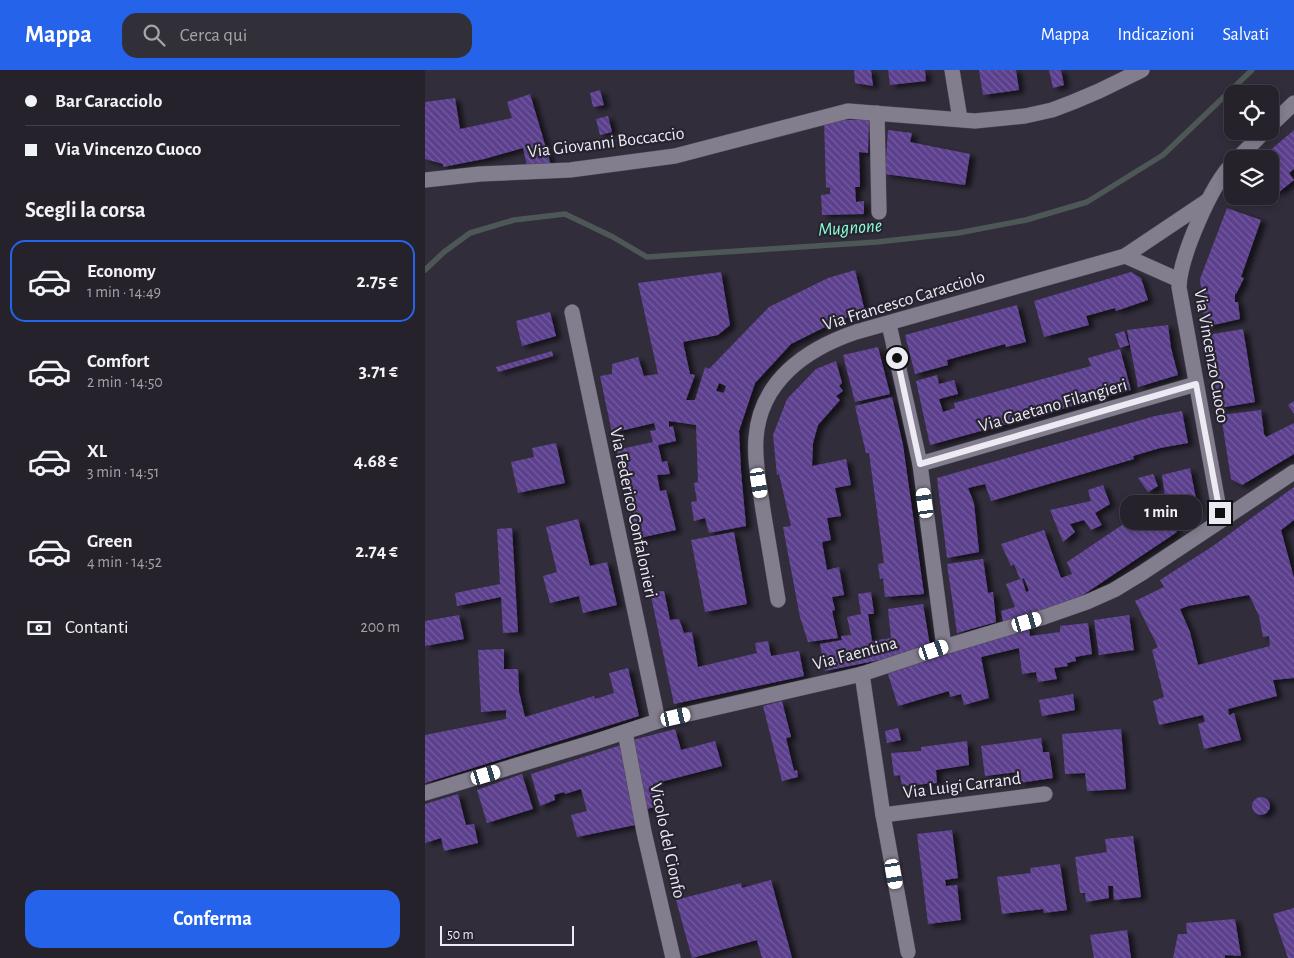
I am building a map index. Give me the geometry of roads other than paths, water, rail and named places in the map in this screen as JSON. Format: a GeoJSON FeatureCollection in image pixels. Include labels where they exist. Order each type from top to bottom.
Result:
{"type":"FeatureCollection","features":[{"type":"Feature","properties":{"kind":"street"},"geometry":{"type":"LineString","coordinates":[[952,70],[960,119]]}},
{"type":"Feature","properties":{"kind":"street","name":"Via Giovanni Boccaccio"},"geometry":{"type":"LineString","coordinates":[[426,179],[480,174],[570,170],[675,156],[848,111],[975,121],[1008,118],[1045,112],[1099,91],[1142,70]]}},
{"type":"Feature","properties":{"kind":"street"},"geometry":{"type":"LineString","coordinates":[[1279,117],[1294,103]]}},
{"type":"Feature","properties":{"kind":"street"},"geometry":{"type":"LineString","coordinates":[[877,113],[879,212]]}},
{"type":"Feature","properties":{"kind":"street"},"geometry":{"type":"LineString","coordinates":[[1246,150],[1256,140]]}},
{"type":"Feature","properties":{"kind":"street","name":"Via Francesco Caracciolo"},"geometry":{"type":"LineString","coordinates":[[778,600],[757,462],[756,439],[758,419],[762,410],[779,382],[793,365],[822,345],[843,336],[1125,256],[1207,201],[1224,173]]}},
{"type":"Feature","properties":{"kind":"street","name":"Via Vincenzo Cuoco"},"geometry":{"type":"LineString","coordinates":[[1207,201],[1187,253],[1179,280],[1179,288],[1221,520]]}},
{"type":"Feature","properties":{"kind":"street"},"geometry":{"type":"LineString","coordinates":[[1125,256],[1179,280]]}},
{"type":"Feature","properties":{"kind":"street","name":"Via Federico Confalonieri"},"geometry":{"type":"LineString","coordinates":[[572,312],[658,721]]}},
{"type":"Feature","properties":{"kind":"street"},"geometry":{"type":"LineString","coordinates":[[889,324],[920,464],[944,646]]}},
{"type":"Feature","properties":{"kind":"street","name":"Via Gaetano Filangieri"},"geometry":{"type":"LineString","coordinates":[[920,464],[1196,384]]}},
{"type":"Feature","properties":{"kind":"street","name":"Via Faentina"},"geometry":{"type":"LineString","coordinates":[[425,793],[658,721],[862,674],[944,646],[1044,617],[1108,594],[1294,472]]}},
{"type":"Feature","properties":{"kind":"street","name":"Via Luigi Carrand"},"geometry":{"type":"LineString","coordinates":[[862,674],[883,815],[908,952]]}},
{"type":"Feature","properties":{"kind":"street","name":"Vicolo del Cionfo"},"geometry":{"type":"LineString","coordinates":[[625,732],[644,832],[673,958]]}},
{"type":"Feature","properties":{"kind":"street","name":"Via Luigi Carrand"},"geometry":{"type":"LineString","coordinates":[[883,815],[1045,794]]}},
{"type":"Feature","properties":{"kind":"waterway","name":"Mugnone"},"geometry":{"type":"LineString","coordinates":[[425,270],[444,252],[470,233],[514,220],[565,214],[613,237],[647,257],[877,242],[958,233],[1026,220],[1087,202],[1163,155],[1252,70]]}}]}
